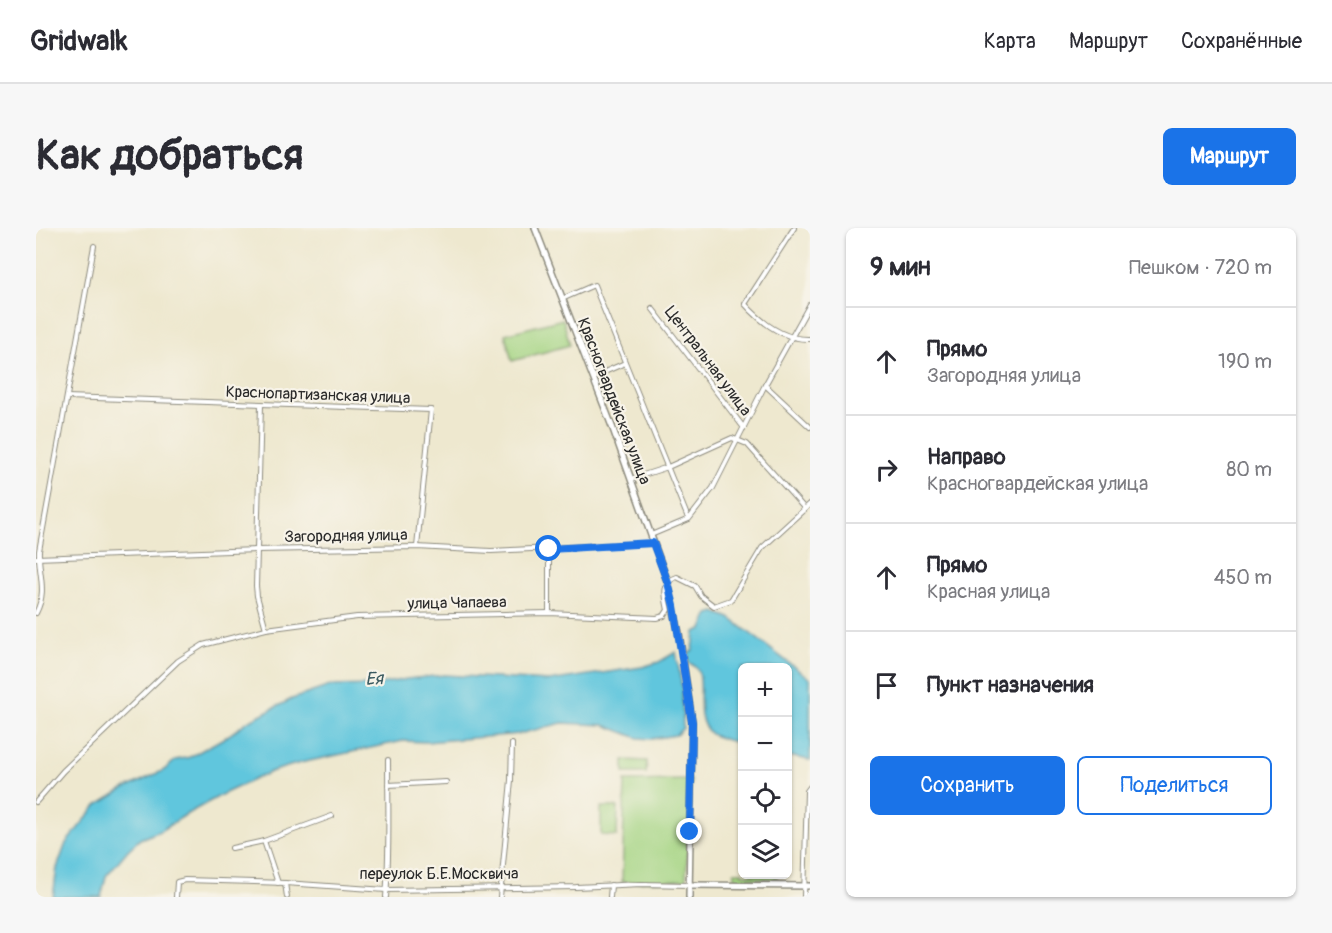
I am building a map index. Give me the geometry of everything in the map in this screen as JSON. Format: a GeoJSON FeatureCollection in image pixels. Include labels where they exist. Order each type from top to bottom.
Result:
{"type":"FeatureCollection","features":[{"type":"Feature","properties":{"kind":"street","name":"Красногвардейская улица"},"geometry":{"type":"LineString","coordinates":[[535,228],[668,583],[679,633],[692,722],[689,897]]}},
{"type":"Feature","properties":{"kind":"street"},"geometry":{"type":"LineString","coordinates":[[794,228],[745,304],[759,318],[790,338],[810,339]]}},
{"type":"Feature","properties":{"kind":"street"},"geometry":{"type":"LineString","coordinates":[[36,613],[41,598],[43,579],[37,558],[94,246]]}},
{"type":"Feature","properties":{"kind":"street","name":"Красногвардейская улица"},"geometry":{"type":"LineString","coordinates":[[562,299],[594,285],[688,519]]}},
{"type":"Feature","properties":{"kind":"street","name":"Центральная улица"},"geometry":{"type":"LineString","coordinates":[[651,536],[688,519],[713,488],[765,385],[810,304]]}},
{"type":"Feature","properties":{"kind":"street","name":"Центральная улица"},"geometry":{"type":"LineString","coordinates":[[652,308],[744,428]]}},
{"type":"Feature","properties":{"kind":"street"},"geometry":{"type":"LineString","coordinates":[[592,377],[625,363]]}},
{"type":"Feature","properties":{"kind":"street"},"geometry":{"type":"LineString","coordinates":[[765,385],[810,427]]}},
{"type":"Feature","properties":{"kind":"street","name":"Краснопартизанская улица"},"geometry":{"type":"LineString","coordinates":[[67,397],[431,410],[417,547]]}},
{"type":"Feature","properties":{"kind":"street"},"geometry":{"type":"LineString","coordinates":[[261,405],[257,596],[266,629]]}},
{"type":"Feature","properties":{"kind":"street","name":"Центральная улица"},"geometry":{"type":"LineString","coordinates":[[669,467],[732,438],[738,441]]}},
{"type":"Feature","properties":{"kind":"street"},"geometry":{"type":"LineString","coordinates":[[738,441],[747,444],[805,509]]}},
{"type":"Feature","properties":{"kind":"street"},"geometry":{"type":"LineString","coordinates":[[630,479],[669,467]]}},
{"type":"Feature","properties":{"kind":"street"},"geometry":{"type":"LineString","coordinates":[[668,583],[677,577],[695,586],[701,596],[714,606],[731,600],[762,548],[810,504]]}},
{"type":"Feature","properties":{"kind":"street","name":"Загородняя улица"},"geometry":{"type":"LineString","coordinates":[[37,558],[417,547],[491,550],[549,549],[653,543]]}},
{"type":"Feature","properties":{"kind":"street"},"geometry":{"type":"LineString","coordinates":[[549,549],[549,613]]}},
{"type":"Feature","properties":{"kind":"street","name":"улица Чапаева"},"geometry":{"type":"LineString","coordinates":[[36,802],[63,771],[190,652],[203,645],[266,629],[357,617],[549,613],[650,618],[664,616],[668,610],[664,591],[668,583]]}},
{"type":"Feature","properties":{"kind":"street"},"geometry":{"type":"LineString","coordinates":[[500,897],[511,780],[512,744]]}},
{"type":"Feature","properties":{"kind":"street"},"geometry":{"type":"LineString","coordinates":[[386,897],[389,824],[388,760]]}},
{"type":"Feature","properties":{"kind":"street"},"geometry":{"type":"LineString","coordinates":[[388,785],[446,782]]}},
{"type":"Feature","properties":{"kind":"street"},"geometry":{"type":"LineString","coordinates":[[804,897],[807,791],[809,788]]}},
{"type":"Feature","properties":{"kind":"street"},"geometry":{"type":"LineString","coordinates":[[232,848],[264,840],[332,816]]}},
{"type":"Feature","properties":{"kind":"street"},"geometry":{"type":"LineString","coordinates":[[264,840],[278,883]]}},
{"type":"Feature","properties":{"kind":"street","name":"переулок Б.Е.Москвича"},"geometry":{"type":"LineString","coordinates":[[176,897],[177,882],[185,880],[285,883],[386,890],[642,884],[806,885]]}},
{"type":"Feature","properties":{"kind":"street"},"geometry":{"type":"LineString","coordinates":[[285,883],[287,897]]}},
{"type":"Feature","properties":{"kind":"street"},"geometry":{"type":"LineString","coordinates":[[610,897],[611,885]]}},
{"type":"Feature","properties":{"kind":"green space"},"geometry":{"type":"Polygon","coordinates":[[[563,319],[570,345],[512,361],[505,334],[563,319]]]}},
{"type":"Feature","properties":{"kind":"green space"},"geometry":{"type":"Polygon","coordinates":[[[624,760],[647,761],[646,773],[624,773],[624,760]]]}},
{"type":"Feature","properties":{"kind":"green space"},"geometry":{"type":"Polygon","coordinates":[[[691,780],[686,880],[622,882],[625,781],[691,780]]]}},
{"type":"Feature","properties":{"kind":"green space"},"geometry":{"type":"Polygon","coordinates":[[[601,807],[618,807],[617,836],[601,835],[601,807]]]}},
{"type":"Feature","properties":{"kind":"green space"},"geometry":{"type":"Polygon","coordinates":[[[734,872],[738,872],[738,879],[734,879],[734,872]]]}},
{"type":"Feature","properties":{"kind":"water"},"geometry":{"type":"Polygon","coordinates":[[[715,612],[730,618],[789,663],[738,663],[738,743],[714,736],[704,726],[701,716],[699,675],[696,668],[689,663],[687,654],[693,650],[695,632],[702,629],[709,614],[715,612]]]}},
{"type":"Feature","properties":{"kind":"water"},"geometry":{"type":"Polygon","coordinates":[[[676,652],[682,688],[683,728],[676,735],[651,739],[638,738],[604,725],[562,723],[519,734],[426,742],[403,741],[300,763],[270,772],[223,794],[160,831],[140,839],[106,876],[101,897],[53,897],[57,868],[66,843],[96,806],[122,790],[164,770],[176,760],[190,757],[229,735],[248,721],[292,699],[330,686],[374,685],[444,675],[549,681],[642,667],[659,662],[676,652]]]}},
{"type":"Feature","properties":{"kind":"water"},"geometry":{"type":"Polygon","coordinates":[[[792,665],[810,679],[810,760],[792,757],[792,665]]]}},
{"type":"Feature","properties":{"kind":"route"},"geometry":{"type":"LineString","coordinates":[[549,549],[653,543],[674,606],[692,722],[690,832]]}},
{"type":"Feature","properties":{"kind":"water label","name":"Ея"},"geometry":{"type":"Point","coordinates":[374,679]}}]}
